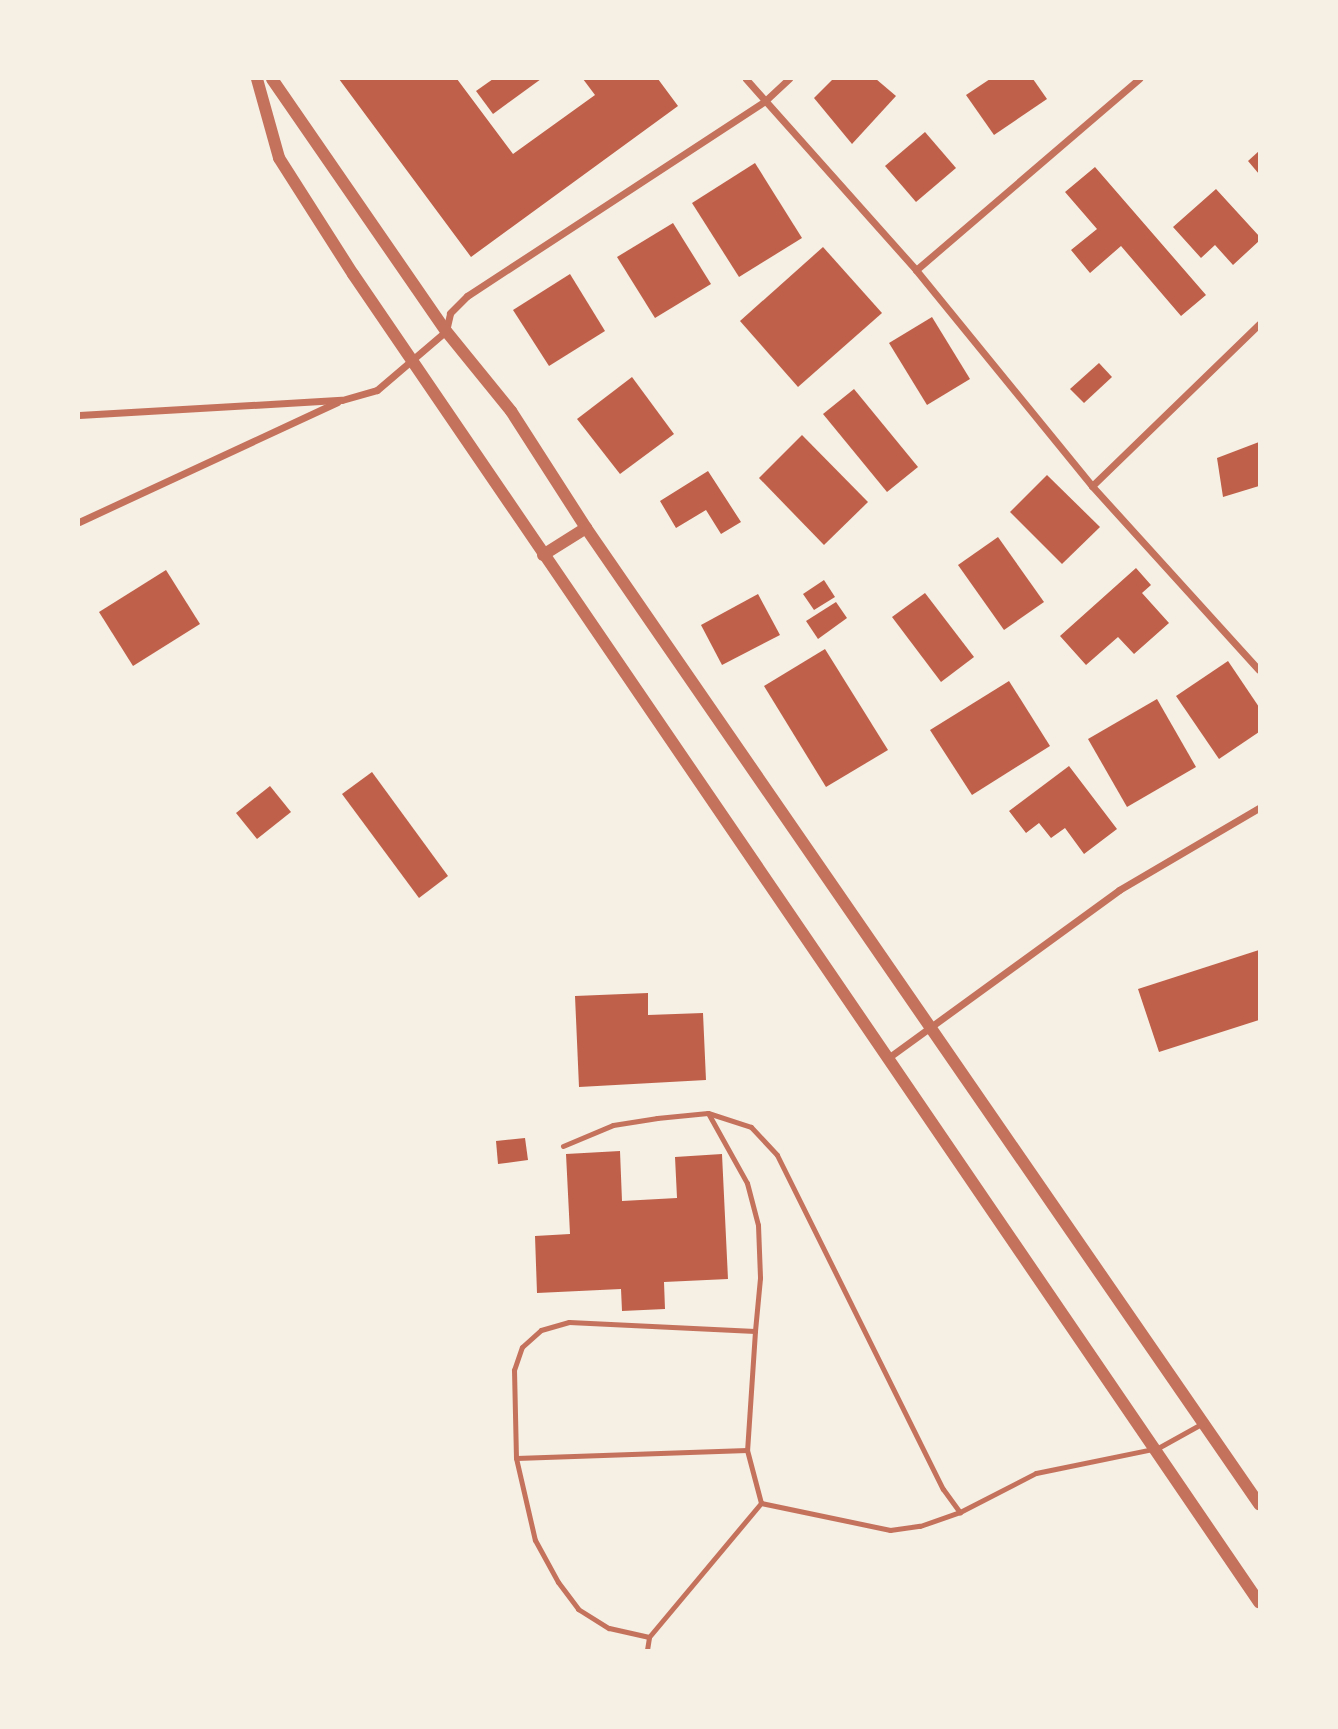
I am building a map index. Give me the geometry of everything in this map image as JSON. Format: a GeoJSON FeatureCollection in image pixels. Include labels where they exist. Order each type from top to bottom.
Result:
{"type":"FeatureCollection","features":[{"type":"Feature","properties":{"kind":"street"},"geometry":{"type":"LineString","coordinates":[[257,79],[279,158],[411,359],[1158,1448],[1259,1602]]}},
{"type":"Feature","properties":{"kind":"street"},"geometry":{"type":"LineString","coordinates":[[272,79],[446,331],[511,411],[586,528],[932,1024],[1259,1504]]}},
{"type":"Feature","properties":{"kind":"street"},"geometry":{"type":"LineString","coordinates":[[746,79],[916,270],[1092,486],[1259,670]]}},
{"type":"Feature","properties":{"kind":"street"},"geometry":{"type":"LineString","coordinates":[[79,522],[342,400],[377,390],[446,331],[450,313],[467,296],[765,101],[789,79]]}},
{"type":"Feature","properties":{"kind":"street"},"geometry":{"type":"LineString","coordinates":[[916,270],[1139,79]]}},
{"type":"Feature","properties":{"kind":"street"},"geometry":{"type":"LineString","coordinates":[[1092,486],[1259,324]]}},
{"type":"Feature","properties":{"kind":"street"},"geometry":{"type":"LineString","coordinates":[[79,415],[342,400]]}},
{"type":"Feature","properties":{"kind":"street"},"geometry":{"type":"LineString","coordinates":[[543,555],[586,528]]}},
{"type":"Feature","properties":{"kind":"street"},"geometry":{"type":"LineString","coordinates":[[888,1058],[1119,890],[1259,808]]}},
{"type":"Feature","properties":{"kind":"lane"},"geometry":{"type":"LineString","coordinates":[[563,1146],[613,1125],[708,1113],[751,1128],[777,1155],[943,1489],[960,1512]]}},
{"type":"Feature","properties":{"kind":"lane"},"geometry":{"type":"LineString","coordinates":[[708,1113],[747,1184],[758,1225],[760,1278],[747,1450],[761,1503]]}},
{"type":"Feature","properties":{"kind":"lane"},"geometry":{"type":"LineString","coordinates":[[649,1637],[609,1628],[589,1615],[558,1582],[535,1540],[516,1458],[514,1370],[522,1347],[541,1330],[569,1322],[755,1331]]}},
{"type":"Feature","properties":{"kind":"lane"},"geometry":{"type":"LineString","coordinates":[[761,1503],[890,1530],[920,1527],[960,1512],[1036,1473],[1158,1448],[1204,1423]]}},
{"type":"Feature","properties":{"kind":"lane"},"geometry":{"type":"LineString","coordinates":[[516,1458],[747,1450]]}},
{"type":"Feature","properties":{"kind":"lane"},"geometry":{"type":"LineString","coordinates":[[647,1650],[649,1637],[761,1503]]}},
{"type":"Feature","properties":{"kind":"building"},"geometry":{"type":"Polygon","coordinates":[[[339,79],[457,79],[513,154],[595,95],[583,79],[658,79],[678,106],[471,257],[339,79]]]}},
{"type":"Feature","properties":{"kind":"building"},"geometry":{"type":"Polygon","coordinates":[[[493,79],[541,79],[493,114],[476,91],[493,79]]]}},
{"type":"Feature","properties":{"kind":"building"},"geometry":{"type":"Polygon","coordinates":[[[833,79],[876,79],[896,96],[852,144],[814,98],[833,79]]]}},
{"type":"Feature","properties":{"kind":"building"},"geometry":{"type":"Polygon","coordinates":[[[990,79],[1033,79],[1047,99],[994,135],[966,95],[990,79]]]}},
{"type":"Feature","properties":{"kind":"building"},"geometry":{"type":"Polygon","coordinates":[[[925,132],[956,168],[916,202],[885,166],[925,132]]]}},
{"type":"Feature","properties":{"kind":"building"},"geometry":{"type":"Polygon","coordinates":[[[1259,151],[1259,174],[1248,161],[1259,151]]]}},
{"type":"Feature","properties":{"kind":"building"},"geometry":{"type":"Polygon","coordinates":[[[755,163],[802,238],[739,277],[692,203],[755,163]]]}},
{"type":"Feature","properties":{"kind":"building"},"geometry":{"type":"Polygon","coordinates":[[[1095,167],[1206,295],[1181,316],[1121,246],[1090,273],[1071,250],[1097,229],[1065,192],[1095,167]]]}},
{"type":"Feature","properties":{"kind":"building"},"geometry":{"type":"Polygon","coordinates":[[[1216,189],[1259,236],[1259,241],[1233,265],[1215,245],[1201,258],[1173,227],[1216,189]]]}},
{"type":"Feature","properties":{"kind":"building"},"geometry":{"type":"Polygon","coordinates":[[[673,223],[711,284],[655,318],[617,257],[673,223]]]}},
{"type":"Feature","properties":{"kind":"building"},"geometry":{"type":"Polygon","coordinates":[[[823,247],[882,313],[798,387],[740,321],[823,247]]]}},
{"type":"Feature","properties":{"kind":"building"},"geometry":{"type":"Polygon","coordinates":[[[570,274],[605,331],[549,366],[513,310],[570,274]]]}},
{"type":"Feature","properties":{"kind":"building"},"geometry":{"type":"Polygon","coordinates":[[[932,317],[970,379],[927,405],[889,343],[932,317]]]}},
{"type":"Feature","properties":{"kind":"building"},"geometry":{"type":"Polygon","coordinates":[[[1099,363],[1112,377],[1084,403],[1070,389],[1099,363]]]}},
{"type":"Feature","properties":{"kind":"building"},"geometry":{"type":"Polygon","coordinates":[[[632,377],[674,434],[620,474],[577,419],[632,377]]]}},
{"type":"Feature","properties":{"kind":"building"},"geometry":{"type":"Polygon","coordinates":[[[854,389],[918,467],[887,492],[823,414],[854,389]]]}},
{"type":"Feature","properties":{"kind":"building"},"geometry":{"type":"Polygon","coordinates":[[[802,435],[868,502],[824,545],[759,478],[802,435]]]}},
{"type":"Feature","properties":{"kind":"building"},"geometry":{"type":"Polygon","coordinates":[[[1259,442],[1259,486],[1223,497],[1217,458],[1259,442]]]}},
{"type":"Feature","properties":{"kind":"building"},"geometry":{"type":"Polygon","coordinates":[[[708,471],[741,522],[721,534],[706,510],[676,528],[660,501],[708,471]]]}},
{"type":"Feature","properties":{"kind":"building"},"geometry":{"type":"Polygon","coordinates":[[[1047,475],[1100,527],[1062,564],[1010,512],[1047,475]]]}},
{"type":"Feature","properties":{"kind":"building"},"geometry":{"type":"Polygon","coordinates":[[[998,537],[1044,602],[1004,630],[958,565],[998,537]]]}},
{"type":"Feature","properties":{"kind":"building"},"geometry":{"type":"Polygon","coordinates":[[[1136,568],[1151,585],[1142,593],[1169,623],[1134,654],[1118,637],[1086,665],[1060,636],[1136,568]]]}},
{"type":"Feature","properties":{"kind":"building"},"geometry":{"type":"Polygon","coordinates":[[[166,570],[200,624],[133,666],[99,612],[166,570]]]}},
{"type":"Feature","properties":{"kind":"building"},"geometry":{"type":"Polygon","coordinates":[[[824,580],[835,597],[814,610],[803,594],[824,580]]]}},
{"type":"Feature","properties":{"kind":"building"},"geometry":{"type":"Polygon","coordinates":[[[925,593],[974,657],[941,682],[892,617],[925,593]]]}},
{"type":"Feature","properties":{"kind":"building"},"geometry":{"type":"Polygon","coordinates":[[[758,594],[780,635],[722,665],[701,625],[758,594]]]}},
{"type":"Feature","properties":{"kind":"building"},"geometry":{"type":"Polygon","coordinates":[[[836,602],[847,618],[818,639],[806,621],[836,602]]]}},
{"type":"Feature","properties":{"kind":"building"},"geometry":{"type":"Polygon","coordinates":[[[825,649],[888,750],[826,787],[764,686],[825,649]]]}},
{"type":"Feature","properties":{"kind":"building"},"geometry":{"type":"Polygon","coordinates":[[[1228,661],[1259,707],[1259,732],[1219,759],[1176,696],[1228,661]]]}},
{"type":"Feature","properties":{"kind":"building"},"geometry":{"type":"Polygon","coordinates":[[[1009,681],[1050,746],[972,795],[930,730],[1009,681]]]}},
{"type":"Feature","properties":{"kind":"building"},"geometry":{"type":"Polygon","coordinates":[[[1157,699],[1196,767],[1127,807],[1088,739],[1157,699]]]}},
{"type":"Feature","properties":{"kind":"building"},"geometry":{"type":"Polygon","coordinates":[[[1069,766],[1117,829],[1084,854],[1065,828],[1051,838],[1039,823],[1026,833],[1009,811],[1069,766]]]}},
{"type":"Feature","properties":{"kind":"building"},"geometry":{"type":"Polygon","coordinates":[[[372,772],[448,876],[419,898],[342,794],[372,772]]]}},
{"type":"Feature","properties":{"kind":"building"},"geometry":{"type":"Polygon","coordinates":[[[270,786],[291,812],[257,839],[236,813],[270,786]]]}},
{"type":"Feature","properties":{"kind":"building"},"geometry":{"type":"Polygon","coordinates":[[[1259,950],[1259,1020],[1159,1052],[1138,989],[1259,950]]]}},
{"type":"Feature","properties":{"kind":"building"},"geometry":{"type":"Polygon","coordinates":[[[648,993],[648,1015],[703,1013],[706,1080],[579,1087],[575,996],[648,993]]]}},
{"type":"Feature","properties":{"kind":"building"},"geometry":{"type":"Polygon","coordinates":[[[525,1138],[528,1160],[498,1164],[496,1141],[525,1138]]]}},
{"type":"Feature","properties":{"kind":"building"},"geometry":{"type":"Polygon","coordinates":[[[620,1151],[622,1201],[677,1198],[675,1157],[722,1154],[728,1279],[664,1282],[665,1309],[622,1311],[621,1289],[537,1293],[535,1236],[570,1234],[566,1154],[620,1151]]]}}]}
